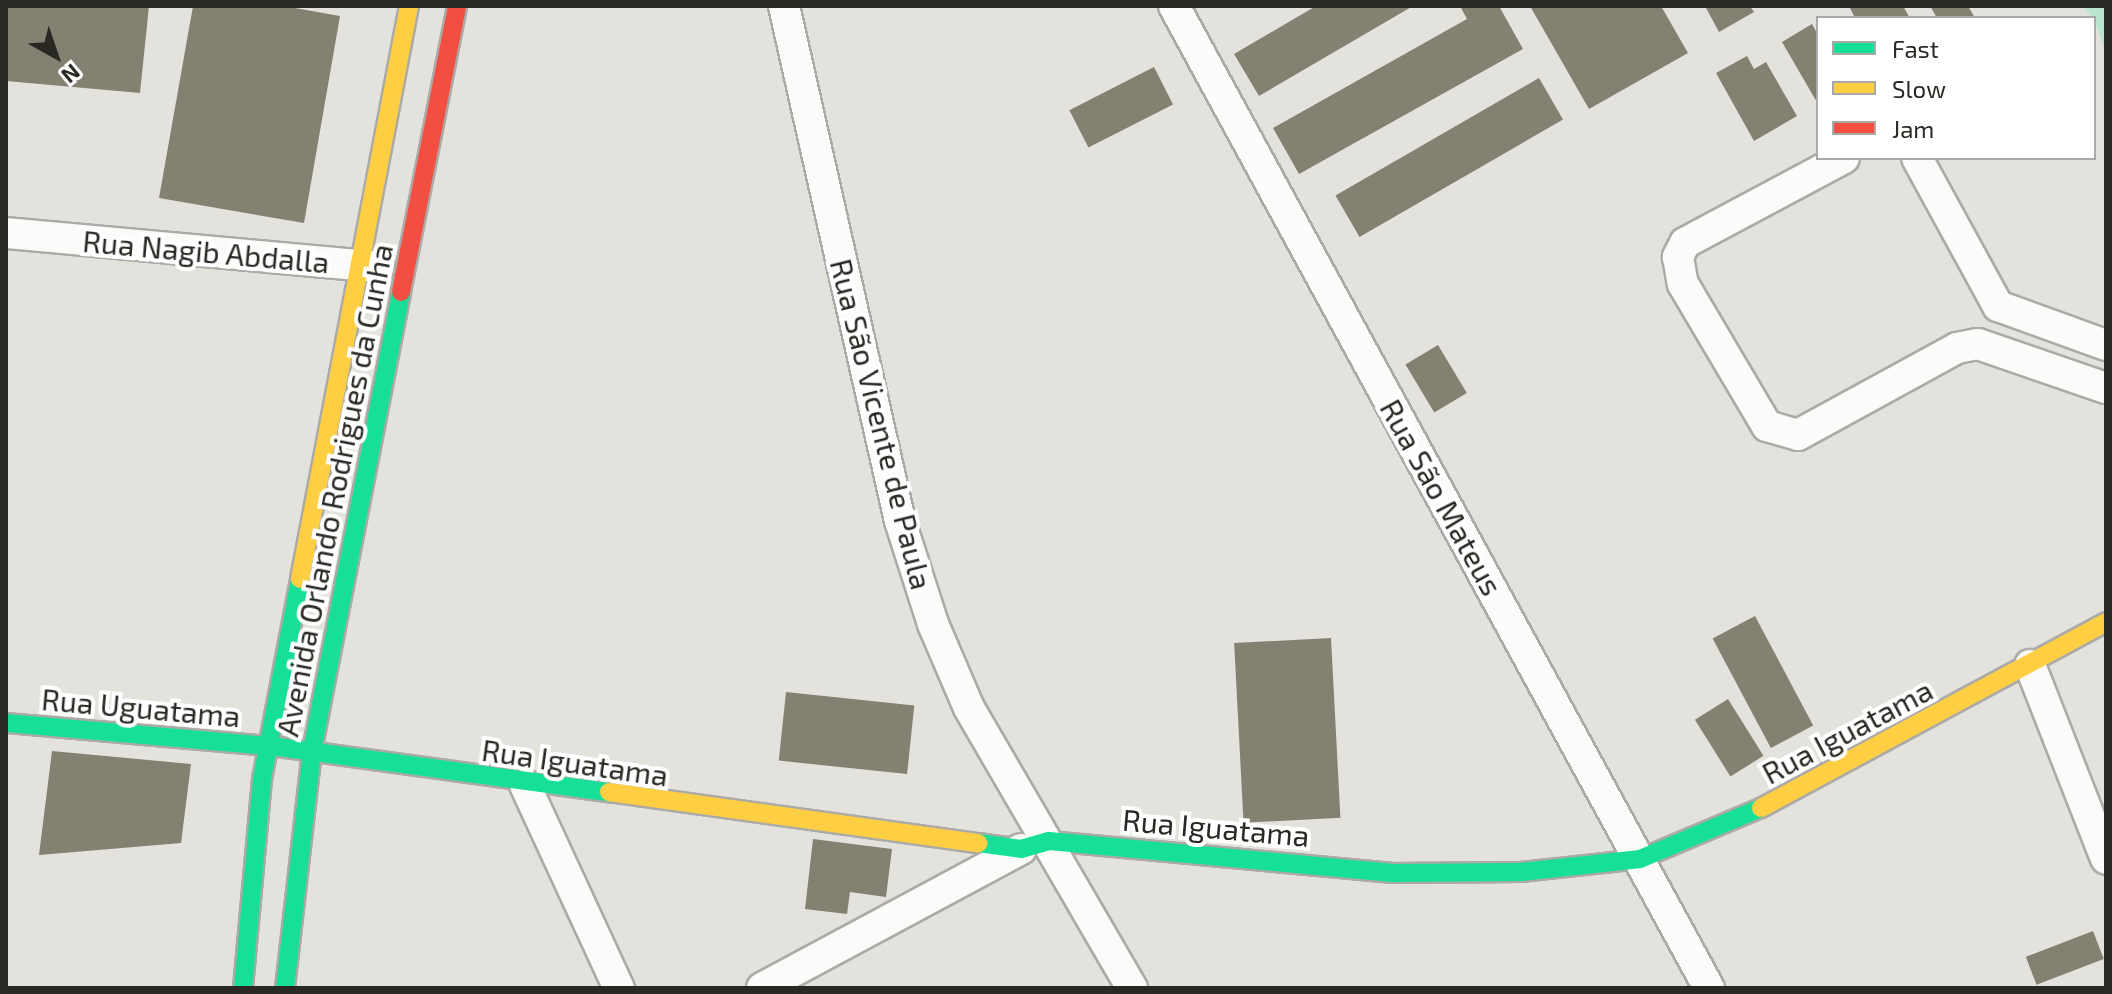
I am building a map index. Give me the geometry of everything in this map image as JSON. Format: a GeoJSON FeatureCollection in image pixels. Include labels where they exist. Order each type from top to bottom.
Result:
{"type":"FeatureCollection","features":[{"type":"Feature","properties":{"kind":"street","name":"Avenida Orlando Rodrigues da Cunha"},"geometry":{"type":"LineString","coordinates":[[243,988],[271,746],[363,266],[409,6]]}},
{"type":"Feature","properties":{"kind":"street","name":"Avenida Orlando Rodrigues da Cunha"},"geometry":{"type":"LineString","coordinates":[[285,988],[312,751],[457,6]]}},
{"type":"Feature","properties":{"kind":"street","name":"Rua São Vicente de Paula"},"geometry":{"type":"LineString","coordinates":[[784,6],[905,536],[969,708],[1035,845],[1132,988]]}},
{"type":"Feature","properties":{"kind":"street","name":"Rua São Mateus"},"geometry":{"type":"LineString","coordinates":[[1174,6],[1709,988]]}},
{"type":"Feature","properties":{"kind":"street"},"geometry":{"type":"LineString","coordinates":[[1840,160],[1685,243],[1678,257],[1683,284],[1767,426],[1798,435],[1957,348],[1978,344],[2106,388]]}},
{"type":"Feature","properties":{"kind":"street"},"geometry":{"type":"LineString","coordinates":[[1918,160],[1998,306],[2106,345]]}},
{"type":"Feature","properties":{"kind":"street","name":"Rua Nagib Abdalla"},"geometry":{"type":"LineString","coordinates":[[6,233],[406,269]]}},
{"type":"Feature","properties":{"kind":"street","name":"Rua Iguatama"},"geometry":{"type":"LineString","coordinates":[[271,746],[525,785],[1035,845],[1391,873],[1521,872],[1640,859],[1757,810],[2106,622]]}},
{"type":"Feature","properties":{"kind":"street"},"geometry":{"type":"LineString","coordinates":[[2030,665],[2106,859]]}},
{"type":"Feature","properties":{"kind":"street","name":"Rua Uguatama"},"geometry":{"type":"LineString","coordinates":[[6,723],[271,746]]}},
{"type":"Feature","properties":{"kind":"street"},"geometry":{"type":"LineString","coordinates":[[525,785],[619,988]]}},
{"type":"Feature","properties":{"kind":"street"},"geometry":{"type":"LineString","coordinates":[[762,988],[1035,845]]}},
{"type":"Feature","properties":{"kind":"green space"},"geometry":{"type":"Polygon","coordinates":[[[2082,6],[2106,6],[2106,54],[2096,16],[2082,6]]]}},
{"type":"Feature","properties":{"kind":"building"},"geometry":{"type":"Polygon","coordinates":[[[6,6],[149,6],[140,93],[6,81],[6,6]]]}},
{"type":"Feature","properties":{"kind":"building"},"geometry":{"type":"Polygon","coordinates":[[[193,6],[284,6],[340,16],[304,223],[159,198],[193,6]]]}},
{"type":"Feature","properties":{"kind":"building"},"geometry":{"type":"Polygon","coordinates":[[[1316,6],[1413,6],[1259,96],[1234,54],[1316,6]]]}},
{"type":"Feature","properties":{"kind":"building"},"geometry":{"type":"Polygon","coordinates":[[[1460,6],[1499,6],[1523,49],[1299,174],[1273,128],[1467,19],[1460,6]]]}},
{"type":"Feature","properties":{"kind":"building"},"geometry":{"type":"Polygon","coordinates":[[[1530,6],[1661,6],[1688,53],[1589,109],[1530,6]]]}},
{"type":"Feature","properties":{"kind":"building"},"geometry":{"type":"Polygon","coordinates":[[[1705,6],[1750,6],[1754,12],[1719,32],[1705,6]]]}},
{"type":"Feature","properties":{"kind":"building"},"geometry":{"type":"Polygon","coordinates":[[[1849,6],[1903,6],[1909,16],[1854,16],[1849,6]]]}},
{"type":"Feature","properties":{"kind":"building"},"geometry":{"type":"Polygon","coordinates":[[[1930,6],[1968,6],[1974,16],[1936,16],[1930,6]]]}},
{"type":"Feature","properties":{"kind":"building"},"geometry":{"type":"Polygon","coordinates":[[[1812,24],[1816,31],[1816,101],[1782,42],[1812,24]]]}},
{"type":"Feature","properties":{"kind":"building"},"geometry":{"type":"Polygon","coordinates":[[[1747,56],[1754,69],[1766,62],[1797,116],[1754,141],[1716,73],[1747,56]]]}},
{"type":"Feature","properties":{"kind":"building"},"geometry":{"type":"Polygon","coordinates":[[[1154,67],[1173,104],[1088,148],[1069,110],[1154,67]]]}},
{"type":"Feature","properties":{"kind":"building"},"geometry":{"type":"Polygon","coordinates":[[[1539,78],[1563,120],[1359,237],[1335,196],[1539,78]]]}},
{"type":"Feature","properties":{"kind":"building"},"geometry":{"type":"Polygon","coordinates":[[[1438,345],[1467,393],[1434,413],[1405,365],[1438,345]]]}},
{"type":"Feature","properties":{"kind":"building"},"geometry":{"type":"Polygon","coordinates":[[[1755,616],[1813,725],[1771,748],[1713,639],[1755,616]]]}},
{"type":"Feature","properties":{"kind":"building"},"geometry":{"type":"Polygon","coordinates":[[[1331,638],[1340,818],[1244,823],[1234,643],[1331,638]]]}},
{"type":"Feature","properties":{"kind":"building"},"geometry":{"type":"Polygon","coordinates":[[[786,692],[914,705],[907,774],[779,761],[786,692]]]}},
{"type":"Feature","properties":{"kind":"building"},"geometry":{"type":"Polygon","coordinates":[[[1728,699],[1764,756],[1730,776],[1695,720],[1728,699]]]}},
{"type":"Feature","properties":{"kind":"building"},"geometry":{"type":"Polygon","coordinates":[[[52,751],[191,764],[181,843],[39,855],[52,751]]]}},
{"type":"Feature","properties":{"kind":"building"},"geometry":{"type":"Polygon","coordinates":[[[813,839],[892,849],[886,897],[850,892],[847,914],[805,909],[813,839]]]}},
{"type":"Feature","properties":{"kind":"building"},"geometry":{"type":"Polygon","coordinates":[[[2093,931],[2104,959],[2037,985],[2026,957],[2093,931]]]}},
{"type":"Feature","properties":{"kind":"traffic: fast"},"geometry":{"type":"LineString","coordinates":[[285,988],[312,751],[401,292]]}},
{"type":"Feature","properties":{"kind":"traffic: fast"},"geometry":{"type":"LineString","coordinates":[[243,988],[262,779],[300,579]]}},
{"type":"Feature","properties":{"kind":"traffic: fast"},"geometry":{"type":"LineString","coordinates":[[6,723],[271,746],[609,792]]}},
{"type":"Feature","properties":{"kind":"traffic: fast"},"geometry":{"type":"LineString","coordinates":[[978,843],[1021,849],[1049,841],[1391,873],[1521,872],[1640,859],[1761,808]]}},
{"type":"Feature","properties":{"kind":"traffic: slow"},"geometry":{"type":"LineString","coordinates":[[300,579],[409,6]]}},
{"type":"Feature","properties":{"kind":"traffic: slow"},"geometry":{"type":"LineString","coordinates":[[1761,808],[2106,622]]}},
{"type":"Feature","properties":{"kind":"traffic: slow"},"geometry":{"type":"LineString","coordinates":[[609,792],[978,843]]}},
{"type":"Feature","properties":{"kind":"traffic: jam"},"geometry":{"type":"LineString","coordinates":[[401,292],[457,6]]}}]}
